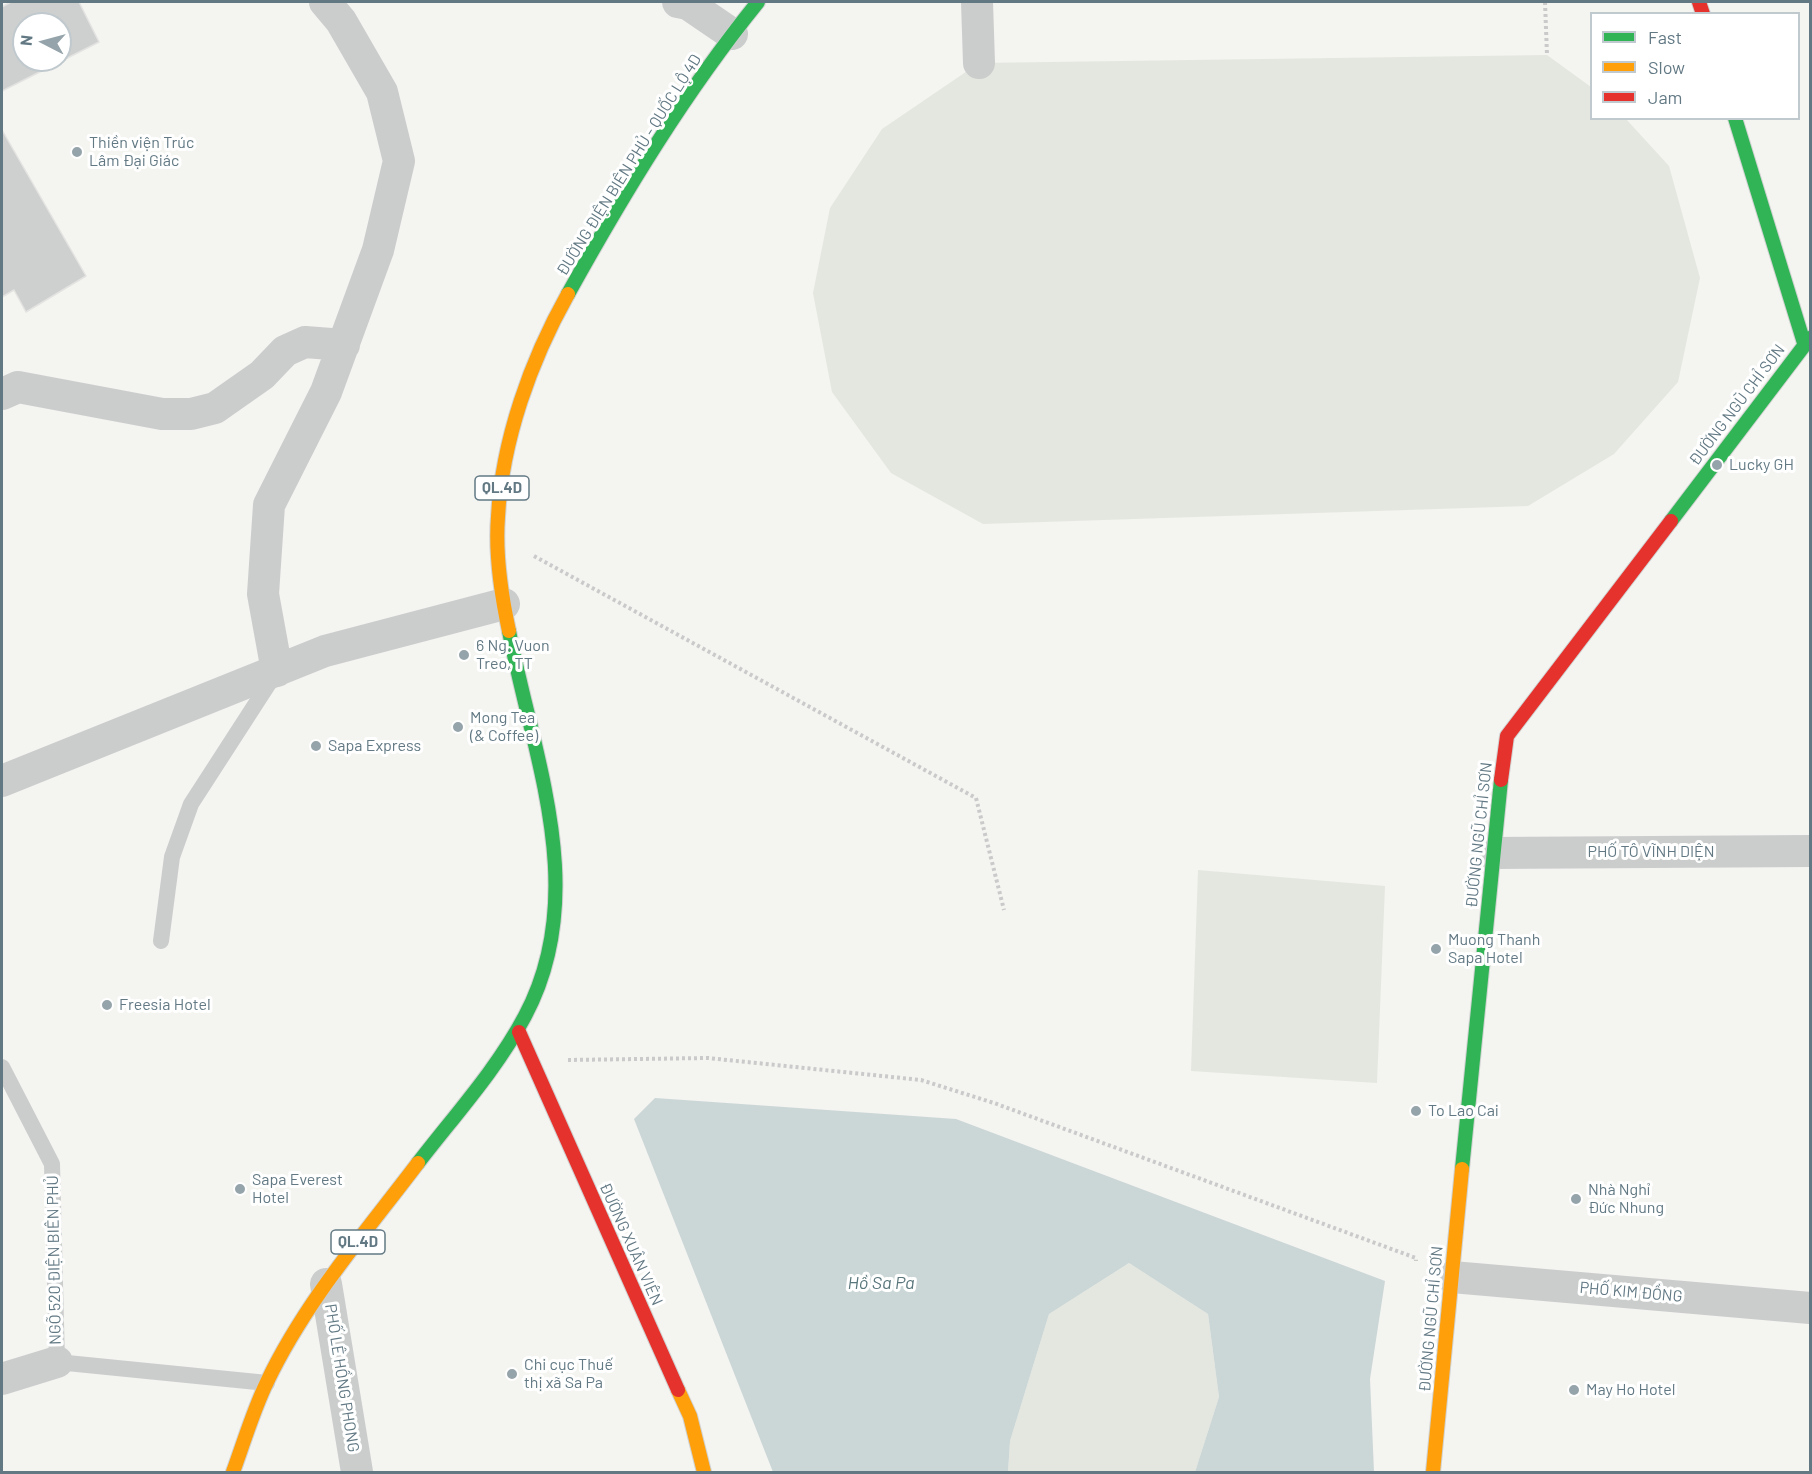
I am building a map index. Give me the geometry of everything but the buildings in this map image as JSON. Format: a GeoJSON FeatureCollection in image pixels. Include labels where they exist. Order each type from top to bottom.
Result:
{"type":"FeatureCollection","features":[{"type":"Feature","properties":{"kind":"main road","name":"ĐƯỜNG ĐIỆN BIÊN PHỦ - QUỐC LỘ 4D"},"geometry":{"type":"LineString","coordinates":[[233,1473],[267,1383],[326,1284],[519,1032],[542,977],[554,920],[556,864],[550,807],[504,603],[497,536],[502,483],[515,419],[557,313],[588,254],[732,34],[758,2]]}},
{"type":"Feature","properties":{"kind":"main road"},"geometry":{"type":"LineString","coordinates":[[1736,120],[1807,341]]}},
{"type":"Feature","properties":{"kind":"main road","name":"ĐƯỜNG NGŨ CHỈ SƠN"},"geometry":{"type":"LineString","coordinates":[[1433,1473],[1492,854],[1507,736],[1807,341]]}},
{"type":"Feature","properties":{"kind":"main road","name":"ĐƯỜNG XUÂN VIÊN"},"geometry":{"type":"LineString","coordinates":[[519,1032],[690,1416],[704,1473]]}},
{"type":"Feature","properties":{"kind":"street"},"geometry":{"type":"LineString","coordinates":[[278,671],[262,594],[269,505],[326,392],[344,345],[378,250],[399,161],[382,92],[341,21],[325,2]]}},
{"type":"Feature","properties":{"kind":"street"},"geometry":{"type":"LineString","coordinates":[[678,2],[688,4],[732,34]]}},
{"type":"Feature","properties":{"kind":"street"},"geometry":{"type":"LineString","coordinates":[[977,2],[979,63]]}},
{"type":"Feature","properties":{"kind":"street"},"geometry":{"type":"LineString","coordinates":[[2,394],[18,387],[162,414],[191,414],[214,408],[262,375],[285,351],[304,342],[344,345]]}},
{"type":"Feature","properties":{"kind":"street"},"geometry":{"type":"LineString","coordinates":[[2,781],[325,651],[504,603]]}},
{"type":"Feature","properties":{"kind":"street","name":"PHỐ TÔ VĨNH DIỆN"},"geometry":{"type":"LineString","coordinates":[[1492,854],[1810,851]]}},
{"type":"Feature","properties":{"kind":"street","name":"PHỐ KIM ĐỒNG"},"geometry":{"type":"LineString","coordinates":[[1452,1277],[1810,1308]]}},
{"type":"Feature","properties":{"kind":"street","name":"PHỐ LÊ HỒNG PHONG"},"geometry":{"type":"LineString","coordinates":[[326,1284],[357,1473]]}},
{"type":"Feature","properties":{"kind":"street"},"geometry":{"type":"LineString","coordinates":[[2,1379],[57,1362]]}},
{"type":"Feature","properties":{"kind":"lane"},"geometry":{"type":"LineString","coordinates":[[161,941],[172,856],[191,804],[278,671]]}},
{"type":"Feature","properties":{"kind":"lane","name":"NGÕ 520 ĐIỆN BIÊN PHỦ"},"geometry":{"type":"LineString","coordinates":[[2,1066],[52,1164],[57,1362],[267,1383]]}},
{"type":"Feature","properties":{"kind":"path"},"geometry":{"type":"LineString","coordinates":[[1545,2],[1547,55]]}},
{"type":"Feature","properties":{"kind":"path"},"geometry":{"type":"LineString","coordinates":[[497,536],[976,798],[1004,910]]}},
{"type":"Feature","properties":{"kind":"path"},"geometry":{"type":"LineString","coordinates":[[531,1060],[708,1058],[921,1080],[994,1103],[1416,1258],[1416,1270]]}},
{"type":"Feature","properties":{"kind":"shaded area"},"geometry":{"type":"Polygon","coordinates":[[[1547,55],[1590,86],[1590,120],[1627,120],[1669,166],[1700,278],[1678,382],[1614,454],[1528,506],[983,524],[891,473],[832,392],[813,293],[830,208],[882,129],[979,63],[1547,55]]]}},
{"type":"Feature","properties":{"kind":"shaded area"},"geometry":{"type":"Polygon","coordinates":[[[1198,870],[1385,886],[1377,1083],[1191,1071],[1198,870]]]}},
{"type":"Feature","properties":{"kind":"shaded area"},"geometry":{"type":"Polygon","coordinates":[[[1129,1263],[1208,1314],[1219,1397],[1195,1472],[1008,1472],[1010,1441],[1049,1314],[1129,1263]]]}},
{"type":"Feature","properties":{"kind":"water","name":"Hồ Sa Pa"},"geometry":{"type":"Polygon","coordinates":[[[655,1098],[956,1119],[1385,1281],[1370,1379],[1374,1472],[1195,1472],[1219,1397],[1208,1314],[1129,1263],[1049,1314],[1010,1441],[1008,1472],[773,1472],[634,1119],[655,1098]]]}},
{"type":"Feature","properties":{"kind":"traffic: fast"},"geometry":{"type":"LineString","coordinates":[[568,294],[611,218],[681,107],[705,71],[758,2]]}},
{"type":"Feature","properties":{"kind":"traffic: fast"},"geometry":{"type":"LineString","coordinates":[[1736,120],[1804,343]]}},
{"type":"Feature","properties":{"kind":"traffic: fast"},"geometry":{"type":"LineString","coordinates":[[1671,521],[1810,338]]}},
{"type":"Feature","properties":{"kind":"traffic: fast"},"geometry":{"type":"LineString","coordinates":[[418,1163],[489,1073],[514,1036],[525,1016],[544,969],[554,921],[555,873],[551,824],[509,631]]}},
{"type":"Feature","properties":{"kind":"traffic: fast"},"geometry":{"type":"LineString","coordinates":[[1462,1169],[1501,780]]}},
{"type":"Feature","properties":{"kind":"traffic: slow"},"geometry":{"type":"LineString","coordinates":[[509,631],[501,589],[497,546],[505,459],[531,373],[568,294]]}},
{"type":"Feature","properties":{"kind":"traffic: slow"},"geometry":{"type":"LineString","coordinates":[[233,1472],[253,1415],[282,1352],[337,1269],[418,1163]]}},
{"type":"Feature","properties":{"kind":"traffic: slow"},"geometry":{"type":"LineString","coordinates":[[1433,1472],[1462,1169]]}},
{"type":"Feature","properties":{"kind":"traffic: slow"},"geometry":{"type":"LineString","coordinates":[[678,1390],[690,1416],[704,1472]]}},
{"type":"Feature","properties":{"kind":"traffic: jam"},"geometry":{"type":"LineString","coordinates":[[1699,2],[1702,12]]}},
{"type":"Feature","properties":{"kind":"traffic: jam"},"geometry":{"type":"LineString","coordinates":[[1501,780],[1507,736],[1671,521]]}},
{"type":"Feature","properties":{"kind":"traffic: jam"},"geometry":{"type":"LineString","coordinates":[[519,1032],[678,1390]]}},
{"type":"Feature","properties":{"kind":"place","name":"Thiền viện Trúc Lâm Đại Giác"},"geometry":{"type":"Point","coordinates":[77,152]}},
{"type":"Feature","properties":{"kind":"place","name":"Lucky GH"},"geometry":{"type":"Point","coordinates":[1717,465]}},
{"type":"Feature","properties":{"kind":"place","name":"6 Ng. Vuon Treo, TT"},"geometry":{"type":"Point","coordinates":[464,655]}},
{"type":"Feature","properties":{"kind":"place","name":"Mong Tea (& Coffee)"},"geometry":{"type":"Point","coordinates":[458,727]}},
{"type":"Feature","properties":{"kind":"place","name":"Sapa Express"},"geometry":{"type":"Point","coordinates":[316,746]}},
{"type":"Feature","properties":{"kind":"place","name":"Muong Thanh Sapa Hotel"},"geometry":{"type":"Point","coordinates":[1436,949]}},
{"type":"Feature","properties":{"kind":"place","name":"Freesia Hotel"},"geometry":{"type":"Point","coordinates":[107,1005]}},
{"type":"Feature","properties":{"kind":"place","name":"To Lao Cai"},"geometry":{"type":"Point","coordinates":[1416,1111]}},
{"type":"Feature","properties":{"kind":"place","name":"Sapa Everest Hotel"},"geometry":{"type":"Point","coordinates":[240,1189]}},
{"type":"Feature","properties":{"kind":"place","name":"Nhà Nghỉ Đức Nhung"},"geometry":{"type":"Point","coordinates":[1576,1199]}},
{"type":"Feature","properties":{"kind":"place","name":"Chi cục Thuế thị xã Sa Pa"},"geometry":{"type":"Point","coordinates":[512,1374]}},
{"type":"Feature","properties":{"kind":"place","name":"May Ho Hotel"},"geometry":{"type":"Point","coordinates":[1574,1390]}}]}
